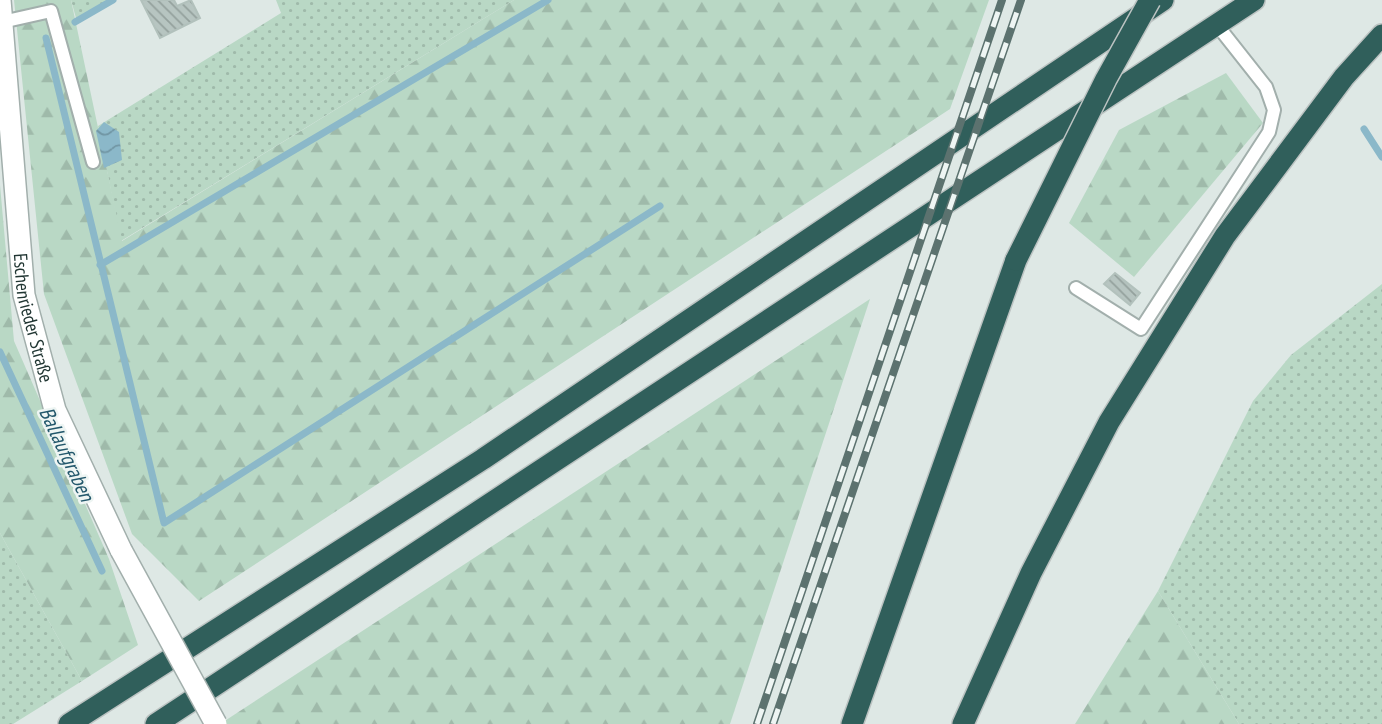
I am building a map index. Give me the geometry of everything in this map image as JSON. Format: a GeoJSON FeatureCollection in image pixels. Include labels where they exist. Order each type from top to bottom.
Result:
{"type":"FeatureCollection","features":[{"type":"Feature","properties":{"kind":"highway"},"geometry":{"type":"LineString","coordinates":[[852,724],[1016,260],[1106,79],[1150,0]]}},
{"type":"Feature","properties":{"kind":"highway"},"geometry":{"type":"LineString","coordinates":[[69,724],[483,459],[1163,0]]}},
{"type":"Feature","properties":{"kind":"highway"},"geometry":{"type":"LineString","coordinates":[[156,724],[1254,0]]}},
{"type":"Feature","properties":{"kind":"highway"},"geometry":{"type":"LineString","coordinates":[[963,724],[1031,573],[1109,422],[1225,236],[1344,77],[1382,35]]}},
{"type":"Feature","properties":{"kind":"street","name":"Eschenrieder Straße"},"geometry":{"type":"LineString","coordinates":[[0,0],[24,295],[55,410],[121,550],[216,724]]}},
{"type":"Feature","properties":{"kind":"lane"},"geometry":{"type":"LineString","coordinates":[[2,22],[51,11],[93,162]]}},
{"type":"Feature","properties":{"kind":"lane"},"geometry":{"type":"LineString","coordinates":[[1076,288],[1141,329],[1269,132],[1274,110],[1266,87],[1217,25]]}},
{"type":"Feature","properties":{"kind":"green space"},"geometry":{"type":"Polygon","coordinates":[[[14,0],[71,0],[122,241],[514,0],[989,0],[950,109],[199,601],[132,534],[44,294],[14,0]]]}},
{"type":"Feature","properties":{"kind":"green space"},"geometry":{"type":"Polygon","coordinates":[[[71,0],[109,0],[76,18],[71,0]]]}},
{"type":"Feature","properties":{"kind":"green space"},"geometry":{"type":"Polygon","coordinates":[[[276,0],[514,0],[121,241],[98,126],[281,13],[276,0]]]}},
{"type":"Feature","properties":{"kind":"green space"},"geometry":{"type":"Polygon","coordinates":[[[1226,73],[1263,123],[1134,277],[1069,223],[1119,130],[1226,73]]]}},
{"type":"Feature","properties":{"kind":"green space"},"geometry":{"type":"Polygon","coordinates":[[[0,185],[14,341],[109,559],[138,645],[82,681],[0,533],[0,185]]]}},
{"type":"Feature","properties":{"kind":"green space"},"geometry":{"type":"Polygon","coordinates":[[[1382,284],[1382,724],[1239,724],[1158,591],[1253,401],[1291,355],[1382,284]]]}},
{"type":"Feature","properties":{"kind":"green space"},"geometry":{"type":"Polygon","coordinates":[[[870,299],[730,724],[220,724],[870,299]]]}},
{"type":"Feature","properties":{"kind":"green space"},"geometry":{"type":"Polygon","coordinates":[[[0,533],[82,681],[13,724],[0,724],[0,533]]]}},
{"type":"Feature","properties":{"kind":"green space"},"geometry":{"type":"Polygon","coordinates":[[[1158,591],[1239,724],[1075,724],[1158,591]]]}},
{"type":"Feature","properties":{"kind":"water"},"geometry":{"type":"Polygon","coordinates":[[[104,122],[119,132],[122,160],[104,168],[96,131],[104,122]]]}},
{"type":"Feature","properties":{"kind":"building"},"geometry":{"type":"Polygon","coordinates":[[[141,0],[174,0],[177,6],[191,0],[200,18],[160,38],[141,0]]]}},
{"type":"Feature","properties":{"kind":"building"},"geometry":{"type":"Polygon","coordinates":[[[1115,273],[1140,293],[1130,305],[1104,284],[1115,273]]]}},
{"type":"Feature","properties":{"kind":"waterway"},"geometry":{"type":"LineString","coordinates":[[75,22],[113,0]]}},
{"type":"Feature","properties":{"kind":"waterway"},"geometry":{"type":"LineString","coordinates":[[100,265],[548,0]]}},
{"type":"Feature","properties":{"kind":"waterway"},"geometry":{"type":"LineString","coordinates":[[46,38],[164,523],[660,206]]}},
{"type":"Feature","properties":{"kind":"waterway"},"geometry":{"type":"LineString","coordinates":[[1364,129],[1382,157]]}},
{"type":"Feature","properties":{"kind":"waterway","name":"Ballaufgraben"},"geometry":{"type":"LineString","coordinates":[[0,352],[102,571]]}},
{"type":"Feature","properties":{"kind":"railway"},"geometry":{"type":"LineString","coordinates":[[757,724],[1002,0]]}},
{"type":"Feature","properties":{"kind":"railway"},"geometry":{"type":"LineString","coordinates":[[773,724],[1021,0]]}}]}
